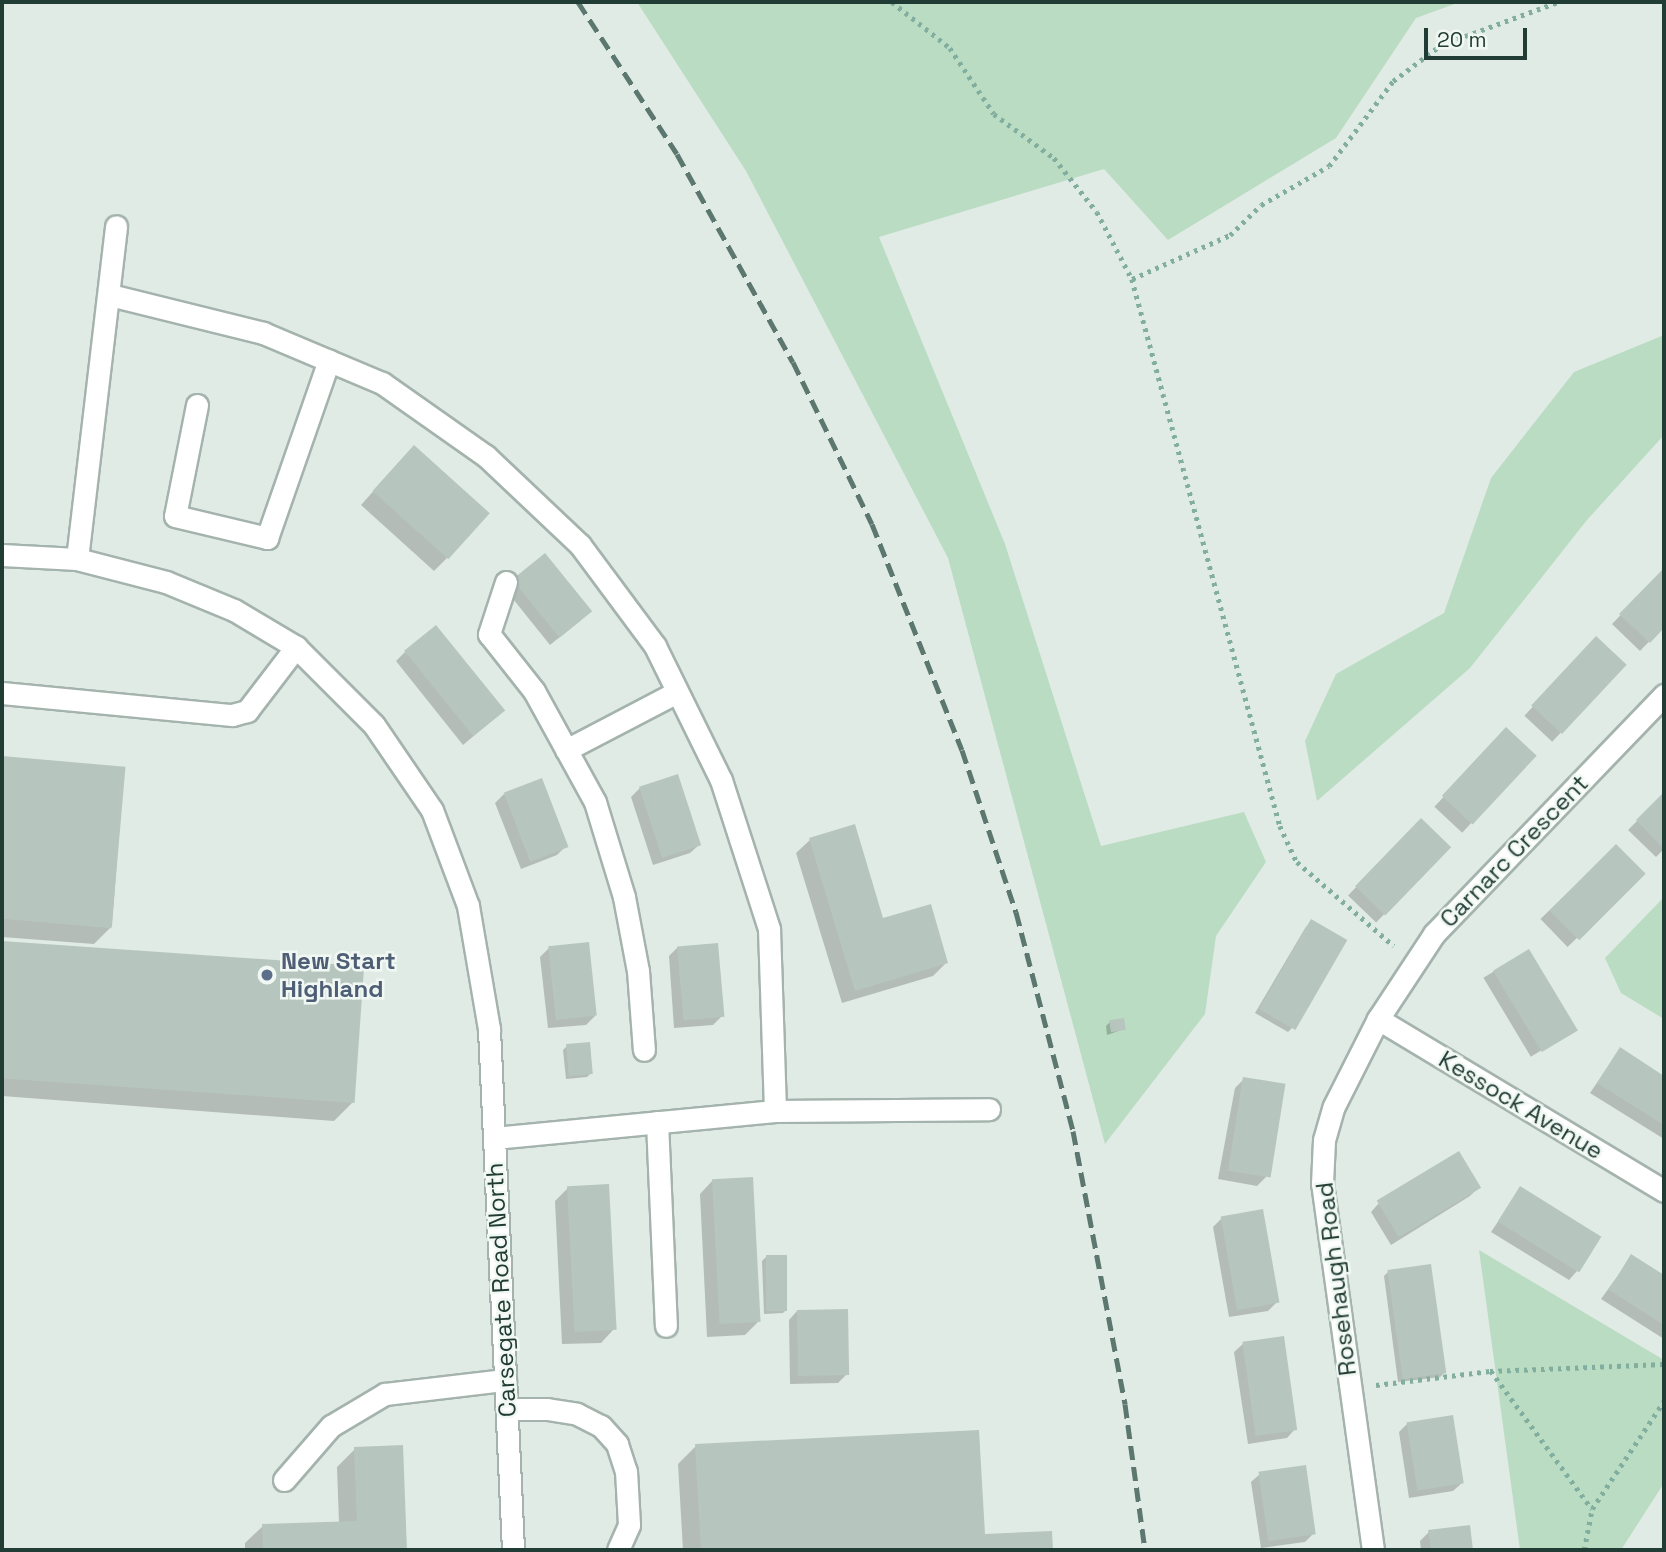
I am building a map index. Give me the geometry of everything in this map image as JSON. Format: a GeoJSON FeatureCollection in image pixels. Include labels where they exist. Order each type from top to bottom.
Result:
{"type":"FeatureCollection","features":[{"type":"Feature","properties":{"kind":"street"},"geometry":{"type":"LineString","coordinates":[[77,559],[116,226]]}},
{"type":"Feature","properties":{"kind":"street"},"geometry":{"type":"LineString","coordinates":[[110,295],[263,333],[382,383],[486,456],[571,536],[655,646],[721,780],[769,929],[775,1111]]}},
{"type":"Feature","properties":{"kind":"street"},"geometry":{"type":"LineString","coordinates":[[197,405],[175,516],[267,538],[329,360]]}},
{"type":"Feature","properties":{"kind":"street","name":"Carsegate Road North"},"geometry":{"type":"LineString","coordinates":[[2,555],[77,559],[166,582],[234,610],[296,647],[374,725],[432,810],[468,906],[489,1029],[513,1550]]}},
{"type":"Feature","properties":{"kind":"street"},"geometry":{"type":"LineString","coordinates":[[506,582],[489,634],[534,691],[595,802],[625,897],[638,971],[644,1050]]}},
{"type":"Feature","properties":{"kind":"street"},"geometry":{"type":"LineString","coordinates":[[2,693],[232,715],[247,711],[296,647]]}},
{"type":"Feature","properties":{"kind":"street"},"geometry":{"type":"LineString","coordinates":[[566,750],[677,692]]}},
{"type":"Feature","properties":{"kind":"street","name":"Carnarc Crescent"},"geometry":{"type":"LineString","coordinates":[[1378,1019],[1413,962],[1434,934],[1664,695]]}},
{"type":"Feature","properties":{"kind":"street","name":"Kessock Avenue"},"geometry":{"type":"LineString","coordinates":[[1378,1019],[1664,1191]]}},
{"type":"Feature","properties":{"kind":"street","name":"Rosehaugh Road"},"geometry":{"type":"LineString","coordinates":[[1373,1550],[1322,1184],[1324,1140],[1334,1106],[1378,1019]]}},
{"type":"Feature","properties":{"kind":"street"},"geometry":{"type":"LineString","coordinates":[[494,1138],[775,1111],[989,1109]]}},
{"type":"Feature","properties":{"kind":"street"},"geometry":{"type":"LineString","coordinates":[[657,1122],[666,1326]]}},
{"type":"Feature","properties":{"kind":"street"},"geometry":{"type":"LineString","coordinates":[[284,1480],[331,1426],[385,1394],[505,1380]]}},
{"type":"Feature","properties":{"kind":"street"},"geometry":{"type":"LineString","coordinates":[[507,1409],[547,1409],[578,1414],[601,1426],[617,1444],[626,1471],[629,1525],[618,1550]]}},
{"type":"Feature","properties":{"kind":"path"},"geometry":{"type":"LineString","coordinates":[[892,2],[950,48],[994,114],[1054,158],[1097,212],[1132,279],[1280,826],[1297,862],[1413,962]]}},
{"type":"Feature","properties":{"kind":"path"},"geometry":{"type":"LineString","coordinates":[[1132,279],[1230,235],[1261,205],[1329,166],[1393,81],[1441,45],[1558,2]]}},
{"type":"Feature","properties":{"kind":"path"},"geometry":{"type":"LineString","coordinates":[[1349,1388],[1490,1371],[1664,1364]]}},
{"type":"Feature","properties":{"kind":"path"},"geometry":{"type":"LineString","coordinates":[[1490,1371],[1592,1509]]}},
{"type":"Feature","properties":{"kind":"path"},"geometry":{"type":"LineString","coordinates":[[1584,1550],[1592,1509],[1664,1401]]}},
{"type":"Feature","properties":{"kind":"green space"},"geometry":{"type":"Polygon","coordinates":[[[637,2],[1460,2],[1416,18],[1336,138],[1168,240],[1104,169],[879,237],[1005,544],[1101,846],[1244,812],[1266,862],[1216,936],[1205,1014],[1105,1144],[948,558],[746,171],[637,2]]]}},
{"type":"Feature","properties":{"kind":"green space"},"geometry":{"type":"Polygon","coordinates":[[[1664,335],[1664,435],[1587,520],[1470,668],[1317,801],[1305,741],[1336,674],[1444,613],[1491,478],[1574,372],[1664,335]]]}},
{"type":"Feature","properties":{"kind":"green space"},"geometry":{"type":"Polygon","coordinates":[[[1664,897],[1664,1019],[1621,993],[1605,958],[1664,897]]]}},
{"type":"Feature","properties":{"kind":"green space"},"geometry":{"type":"Polygon","coordinates":[[[1479,1250],[1664,1360],[1664,1483],[1621,1550],[1520,1550],[1479,1250]]]}},
{"type":"Feature","properties":{"kind":"building"},"geometry":{"type":"Polygon","coordinates":[[[414,445],[490,513],[448,559],[373,491],[414,445]]]}},
{"type":"Feature","properties":{"kind":"building"},"geometry":{"type":"Polygon","coordinates":[[[545,553],[592,611],[560,638],[512,579],[545,553]]]}},
{"type":"Feature","properties":{"kind":"building"},"geometry":{"type":"Polygon","coordinates":[[[1664,568],[1664,628],[1650,643],[1619,614],[1664,568]]]}},
{"type":"Feature","properties":{"kind":"building"},"geometry":{"type":"Polygon","coordinates":[[[436,625],[505,710],[473,736],[404,651],[436,625]]]}},
{"type":"Feature","properties":{"kind":"building"},"geometry":{"type":"Polygon","coordinates":[[[1596,636],[1627,665],[1562,734],[1531,705],[1596,636]]]}},
{"type":"Feature","properties":{"kind":"building"},"geometry":{"type":"Polygon","coordinates":[[[1506,727],[1537,756],[1473,824],[1442,796],[1506,727]]]}},
{"type":"Feature","properties":{"kind":"building"},"geometry":{"type":"Polygon","coordinates":[[[2,756],[126,767],[111,928],[2,919],[2,756]]]}},
{"type":"Feature","properties":{"kind":"building"},"geometry":{"type":"Polygon","coordinates":[[[678,774],[701,845],[662,858],[639,787],[678,774]]]}},
{"type":"Feature","properties":{"kind":"building"},"geometry":{"type":"Polygon","coordinates":[[[542,778],[569,847],[530,862],[504,793],[542,778]]]}},
{"type":"Feature","properties":{"kind":"building"},"geometry":{"type":"Polygon","coordinates":[[[1664,792],[1664,849],[1636,820],[1664,792]]]}},
{"type":"Feature","properties":{"kind":"building"},"geometry":{"type":"Polygon","coordinates":[[[1421,818],[1451,847],[1385,916],[1355,886],[1421,818]]]}},
{"type":"Feature","properties":{"kind":"building"},"geometry":{"type":"Polygon","coordinates":[[[855,824],[883,918],[931,904],[948,963],[855,991],[809,838],[855,824]]]}},
{"type":"Feature","properties":{"kind":"building"},"geometry":{"type":"Polygon","coordinates":[[[1616,844],[1646,874],[1579,940],[1550,910],[1616,844]]]}},
{"type":"Feature","properties":{"kind":"building"},"geometry":{"type":"Polygon","coordinates":[[[1311,919],[1347,940],[1295,1030],[1259,1009],[1311,919]]]}},
{"type":"Feature","properties":{"kind":"building"},"geometry":{"type":"Polygon","coordinates":[[[2,941],[364,966],[355,1103],[2,1078],[2,941]]]}},
{"type":"Feature","properties":{"kind":"building"},"geometry":{"type":"Polygon","coordinates":[[[589,942],[597,1016],[556,1020],[548,946],[589,942]]]}},
{"type":"Feature","properties":{"kind":"building"},"geometry":{"type":"Polygon","coordinates":[[[718,943],[724,1017],[684,1020],[677,947],[718,943]]]}},
{"type":"Feature","properties":{"kind":"building"},"geometry":{"type":"Polygon","coordinates":[[[1529,949],[1578,1030],[1542,1052],[1493,971],[1529,949]]]}},
{"type":"Feature","properties":{"kind":"building"},"geometry":{"type":"Polygon","coordinates":[[[1124,1018],[1126,1030],[1111,1032],[1109,1020],[1124,1018]]]}},
{"type":"Feature","properties":{"kind":"building"},"geometry":{"type":"Polygon","coordinates":[[[590,1042],[593,1074],[569,1076],[566,1044],[590,1042]]]}},
{"type":"Feature","properties":{"kind":"building"},"geometry":{"type":"Polygon","coordinates":[[[1620,1047],[1664,1076],[1664,1125],[1597,1083],[1620,1047]]]}},
{"type":"Feature","properties":{"kind":"building"},"geometry":{"type":"Polygon","coordinates":[[[1243,1077],[1285,1084],[1271,1178],[1228,1171],[1243,1077]]]}},
{"type":"Feature","properties":{"kind":"building"},"geometry":{"type":"Polygon","coordinates":[[[1459,1151],[1481,1188],[1399,1237],[1377,1200],[1459,1151]]]}},
{"type":"Feature","properties":{"kind":"building"},"geometry":{"type":"Polygon","coordinates":[[[753,1177],[761,1322],[720,1324],[712,1179],[753,1177]]]}},
{"type":"Feature","properties":{"kind":"building"},"geometry":{"type":"Polygon","coordinates":[[[609,1184],[617,1330],[575,1332],[567,1186],[609,1184]]]}},
{"type":"Feature","properties":{"kind":"building"},"geometry":{"type":"Polygon","coordinates":[[[1520,1186],[1601,1237],[1579,1272],[1498,1222],[1520,1186]]]}},
{"type":"Feature","properties":{"kind":"building"},"geometry":{"type":"Polygon","coordinates":[[[1263,1209],[1279,1303],[1237,1310],[1221,1216],[1263,1209]]]}},
{"type":"Feature","properties":{"kind":"building"},"geometry":{"type":"Polygon","coordinates":[[[1631,1254],[1664,1275],[1664,1325],[1609,1290],[1631,1254]]]}},
{"type":"Feature","properties":{"kind":"building"},"geometry":{"type":"Polygon","coordinates":[[[766,1255],[787,1255],[787,1311],[766,1311],[766,1255]]]}},
{"type":"Feature","properties":{"kind":"building"},"geometry":{"type":"Polygon","coordinates":[[[1431,1264],[1446,1373],[1403,1379],[1387,1270],[1431,1264]]]}},
{"type":"Feature","properties":{"kind":"building"},"geometry":{"type":"Polygon","coordinates":[[[848,1309],[849,1375],[798,1376],[797,1310],[848,1309]]]}},
{"type":"Feature","properties":{"kind":"building"},"geometry":{"type":"Polygon","coordinates":[[[1284,1336],[1297,1430],[1256,1436],[1242,1342],[1284,1336]]]}},
{"type":"Feature","properties":{"kind":"building"},"geometry":{"type":"Polygon","coordinates":[[[1453,1415],[1464,1483],[1417,1491],[1407,1422],[1453,1415]]]}},
{"type":"Feature","properties":{"kind":"building"},"geometry":{"type":"Polygon","coordinates":[[[979,1430],[985,1534],[1052,1531],[1053,1550],[701,1550],[695,1444],[979,1430]]]}},
{"type":"Feature","properties":{"kind":"building"},"geometry":{"type":"Polygon","coordinates":[[[403,1445],[407,1550],[263,1550],[262,1524],[357,1521],[354,1447],[403,1445]]]}},
{"type":"Feature","properties":{"kind":"building"},"geometry":{"type":"Polygon","coordinates":[[[1306,1465],[1316,1534],[1268,1541],[1258,1472],[1306,1465]]]}},
{"type":"Feature","properties":{"kind":"building"},"geometry":{"type":"Polygon","coordinates":[[[1470,1525],[1473,1550],[1431,1550],[1428,1530],[1470,1525]]]}},
{"type":"Feature","properties":{"kind":"railway"},"geometry":{"type":"LineString","coordinates":[[578,2],[677,154],[793,362],[872,524],[962,750],[1016,912],[1073,1131],[1125,1404],[1145,1550]]}},
{"type":"Feature","properties":{"kind":"place","name":"New Start Highland"},"geometry":{"type":"Point","coordinates":[267,975]}}]}
